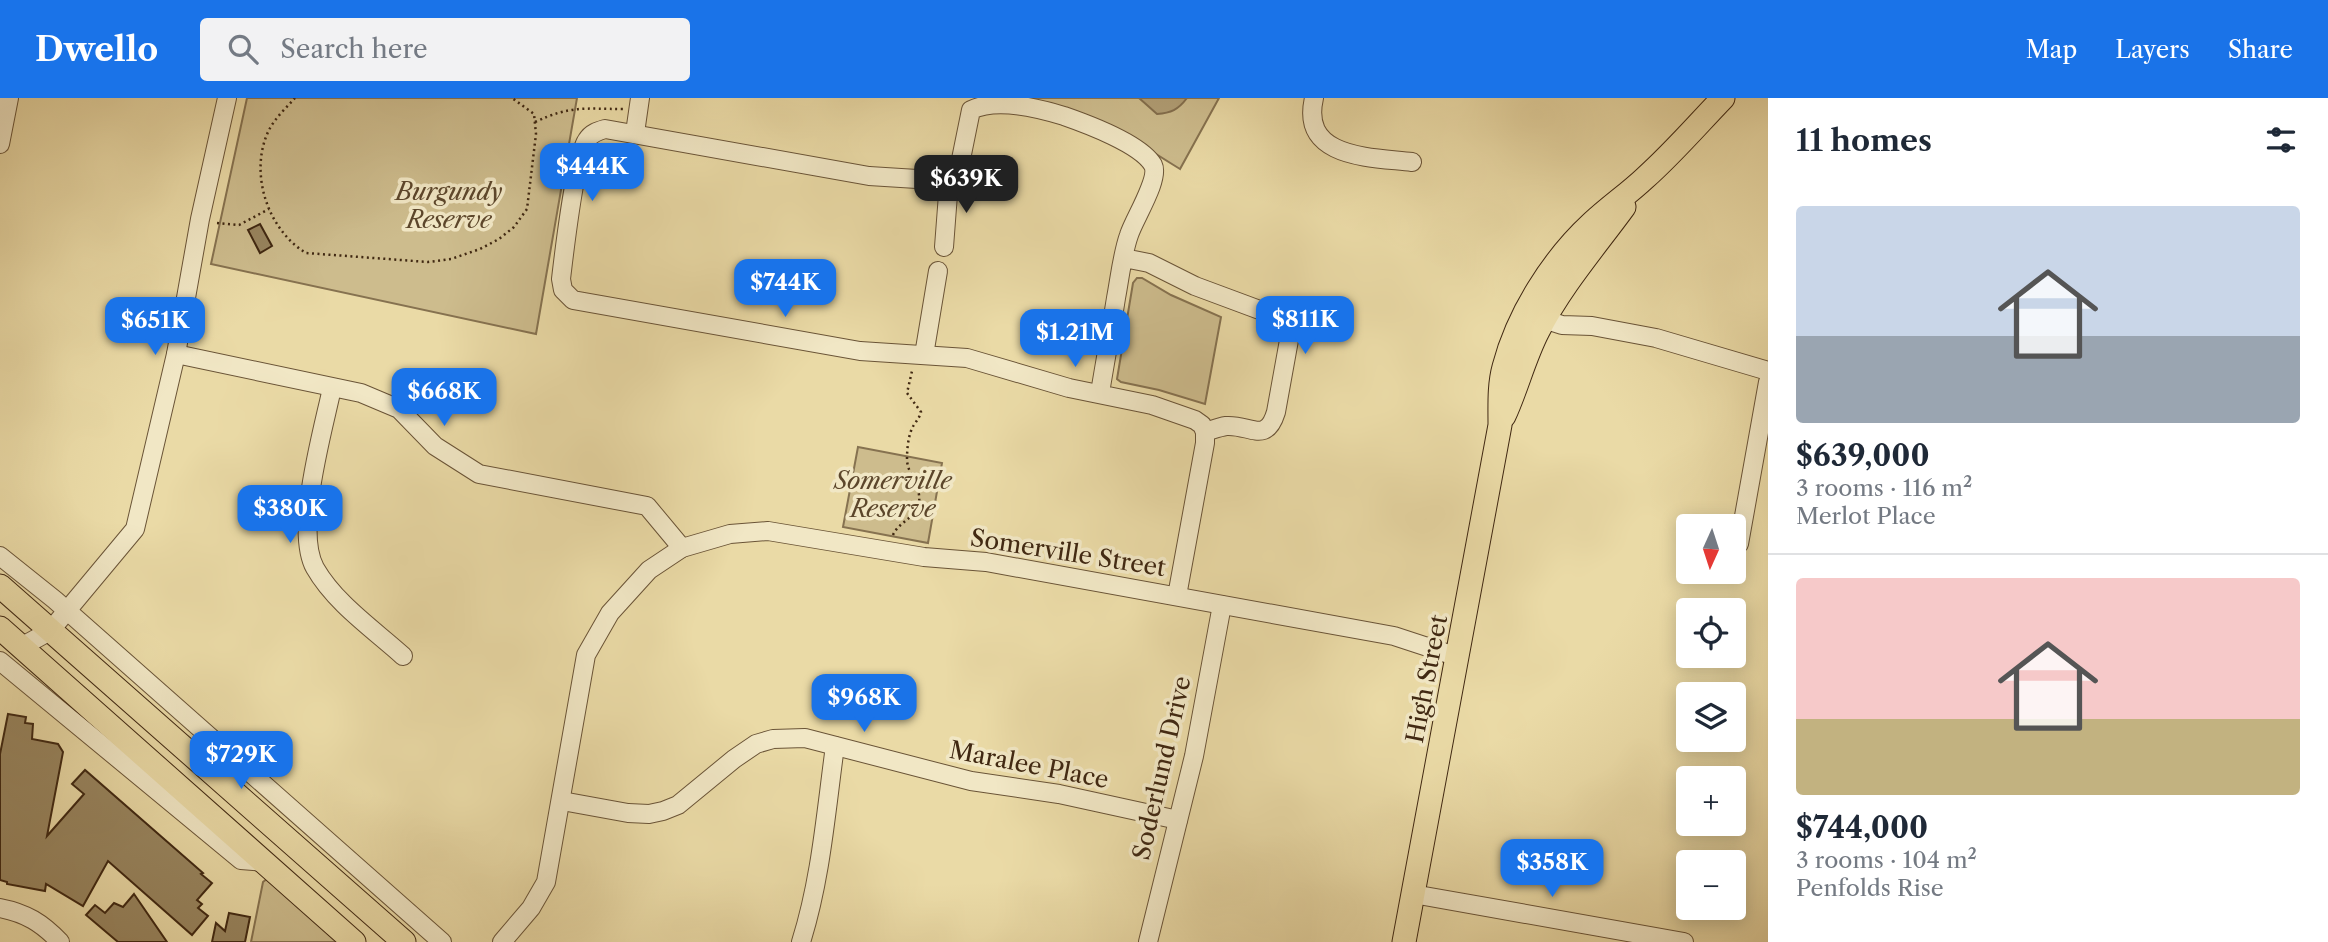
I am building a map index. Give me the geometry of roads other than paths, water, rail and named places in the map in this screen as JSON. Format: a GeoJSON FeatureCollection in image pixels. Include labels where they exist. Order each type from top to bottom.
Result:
{"type":"FeatureCollection","features":[{"type":"Feature","properties":{"kind":"main road","name":"High Street"},"geometry":{"type":"LineString","coordinates":[[1404,942],[1500,425],[1500,390],[1504,367],[1540,307],[1572,243],[1646,177],[1723,98]]}},
{"type":"Feature","properties":{"kind":"main road"},"geometry":{"type":"LineString","coordinates":[[0,586],[404,942]]}},
{"type":"Feature","properties":{"kind":"main road"},"geometry":{"type":"LineString","coordinates":[[0,628],[354,942]]}},
{"type":"Feature","properties":{"kind":"street"},"geometry":{"type":"LineString","coordinates":[[0,144],[9,98]]}},
{"type":"Feature","properties":{"kind":"street"},"geometry":{"type":"LineString","coordinates":[[21,647],[50,631],[135,528],[176,354],[200,219],[227,98]]}},
{"type":"Feature","properties":{"kind":"street"},"geometry":{"type":"LineString","coordinates":[[1314,98],[1312,126],[1327,145],[1355,155],[1412,162]]}},
{"type":"Feature","properties":{"kind":"street"},"geometry":{"type":"LineString","coordinates":[[635,133],[639,104]]}},
{"type":"Feature","properties":{"kind":"street"},"geometry":{"type":"LineString","coordinates":[[1100,393],[1129,236],[1154,177],[1153,166],[1142,154],[1120,139],[1047,111],[1006,104],[981,104],[971,110],[959,169],[949,181],[869,176],[606,129],[588,137],[583,146],[561,279],[567,296],[582,303],[860,351],[967,358],[1069,388],[1152,405],[1202,425],[1205,443],[1177,596]]}},
{"type":"Feature","properties":{"kind":"street"},"geometry":{"type":"LineString","coordinates":[[944,247],[949,181]]}},
{"type":"Feature","properties":{"kind":"street"},"geometry":{"type":"LineString","coordinates":[[1124,258],[1149,262],[1195,286],[1289,321],[1291,329],[1272,425],[1267,430],[1259,431],[1228,426],[1205,432]]}},
{"type":"Feature","properties":{"kind":"street"},"geometry":{"type":"LineString","coordinates":[[919,355],[938,271]]}},
{"type":"Feature","properties":{"kind":"street"},"geometry":{"type":"LineString","coordinates":[[1540,307],[1565,313],[1592,326],[1656,338],[1768,371]]}},
{"type":"Feature","properties":{"kind":"street"},"geometry":{"type":"LineString","coordinates":[[176,354],[361,393],[399,409],[435,446],[478,474],[648,506],[682,548]]}},
{"type":"Feature","properties":{"kind":"street"},"geometry":{"type":"LineString","coordinates":[[1744,514],[1768,382]]}},
{"type":"Feature","properties":{"kind":"street"},"geometry":{"type":"LineString","coordinates":[[332,387],[310,502],[307,533],[314,566],[337,597],[403,656]]}},
{"type":"Feature","properties":{"kind":"street","name":"Somerville Street"},"geometry":{"type":"LineString","coordinates":[[502,942],[531,908],[546,882],[586,655],[610,613],[649,570],[682,548],[730,534],[768,531],[888,552],[986,562],[1460,648]]}},
{"type":"Feature","properties":{"kind":"street"},"geometry":{"type":"LineString","coordinates":[[0,556],[68,611],[442,942]]}},
{"type":"Feature","properties":{"kind":"street","name":"Soderlund Drive"},"geometry":{"type":"LineString","coordinates":[[1148,942],[1194,756],[1222,605]]}},
{"type":"Feature","properties":{"kind":"street"},"geometry":{"type":"LineString","coordinates":[[0,661],[241,860],[264,862]]}},
{"type":"Feature","properties":{"kind":"street","name":"Maralee Place"},"geometry":{"type":"LineString","coordinates":[[562,800],[628,813],[649,814],[678,805],[734,759],[757,744],[773,739],[805,738],[971,780],[1059,794],[1178,820]]}},
{"type":"Feature","properties":{"kind":"street"},"geometry":{"type":"LineString","coordinates":[[801,942],[808,920],[822,844],[835,746]]}},
{"type":"Feature","properties":{"kind":"street"},"geometry":{"type":"LineString","coordinates":[[1413,894],[1651,939],[1684,942]]}},
{"type":"Feature","properties":{"kind":"street"},"geometry":{"type":"LineString","coordinates":[[0,908],[29,916],[43,924],[60,942]]}},
{"type":"Feature","properties":{"kind":"park label","name":"Burgundy Reserve"},"geometry":{"type":"Point","coordinates":[449,206]}},
{"type":"Feature","properties":{"kind":"park label","name":"Somerville Reserve"},"geometry":{"type":"Point","coordinates":[893,495]}}]}
